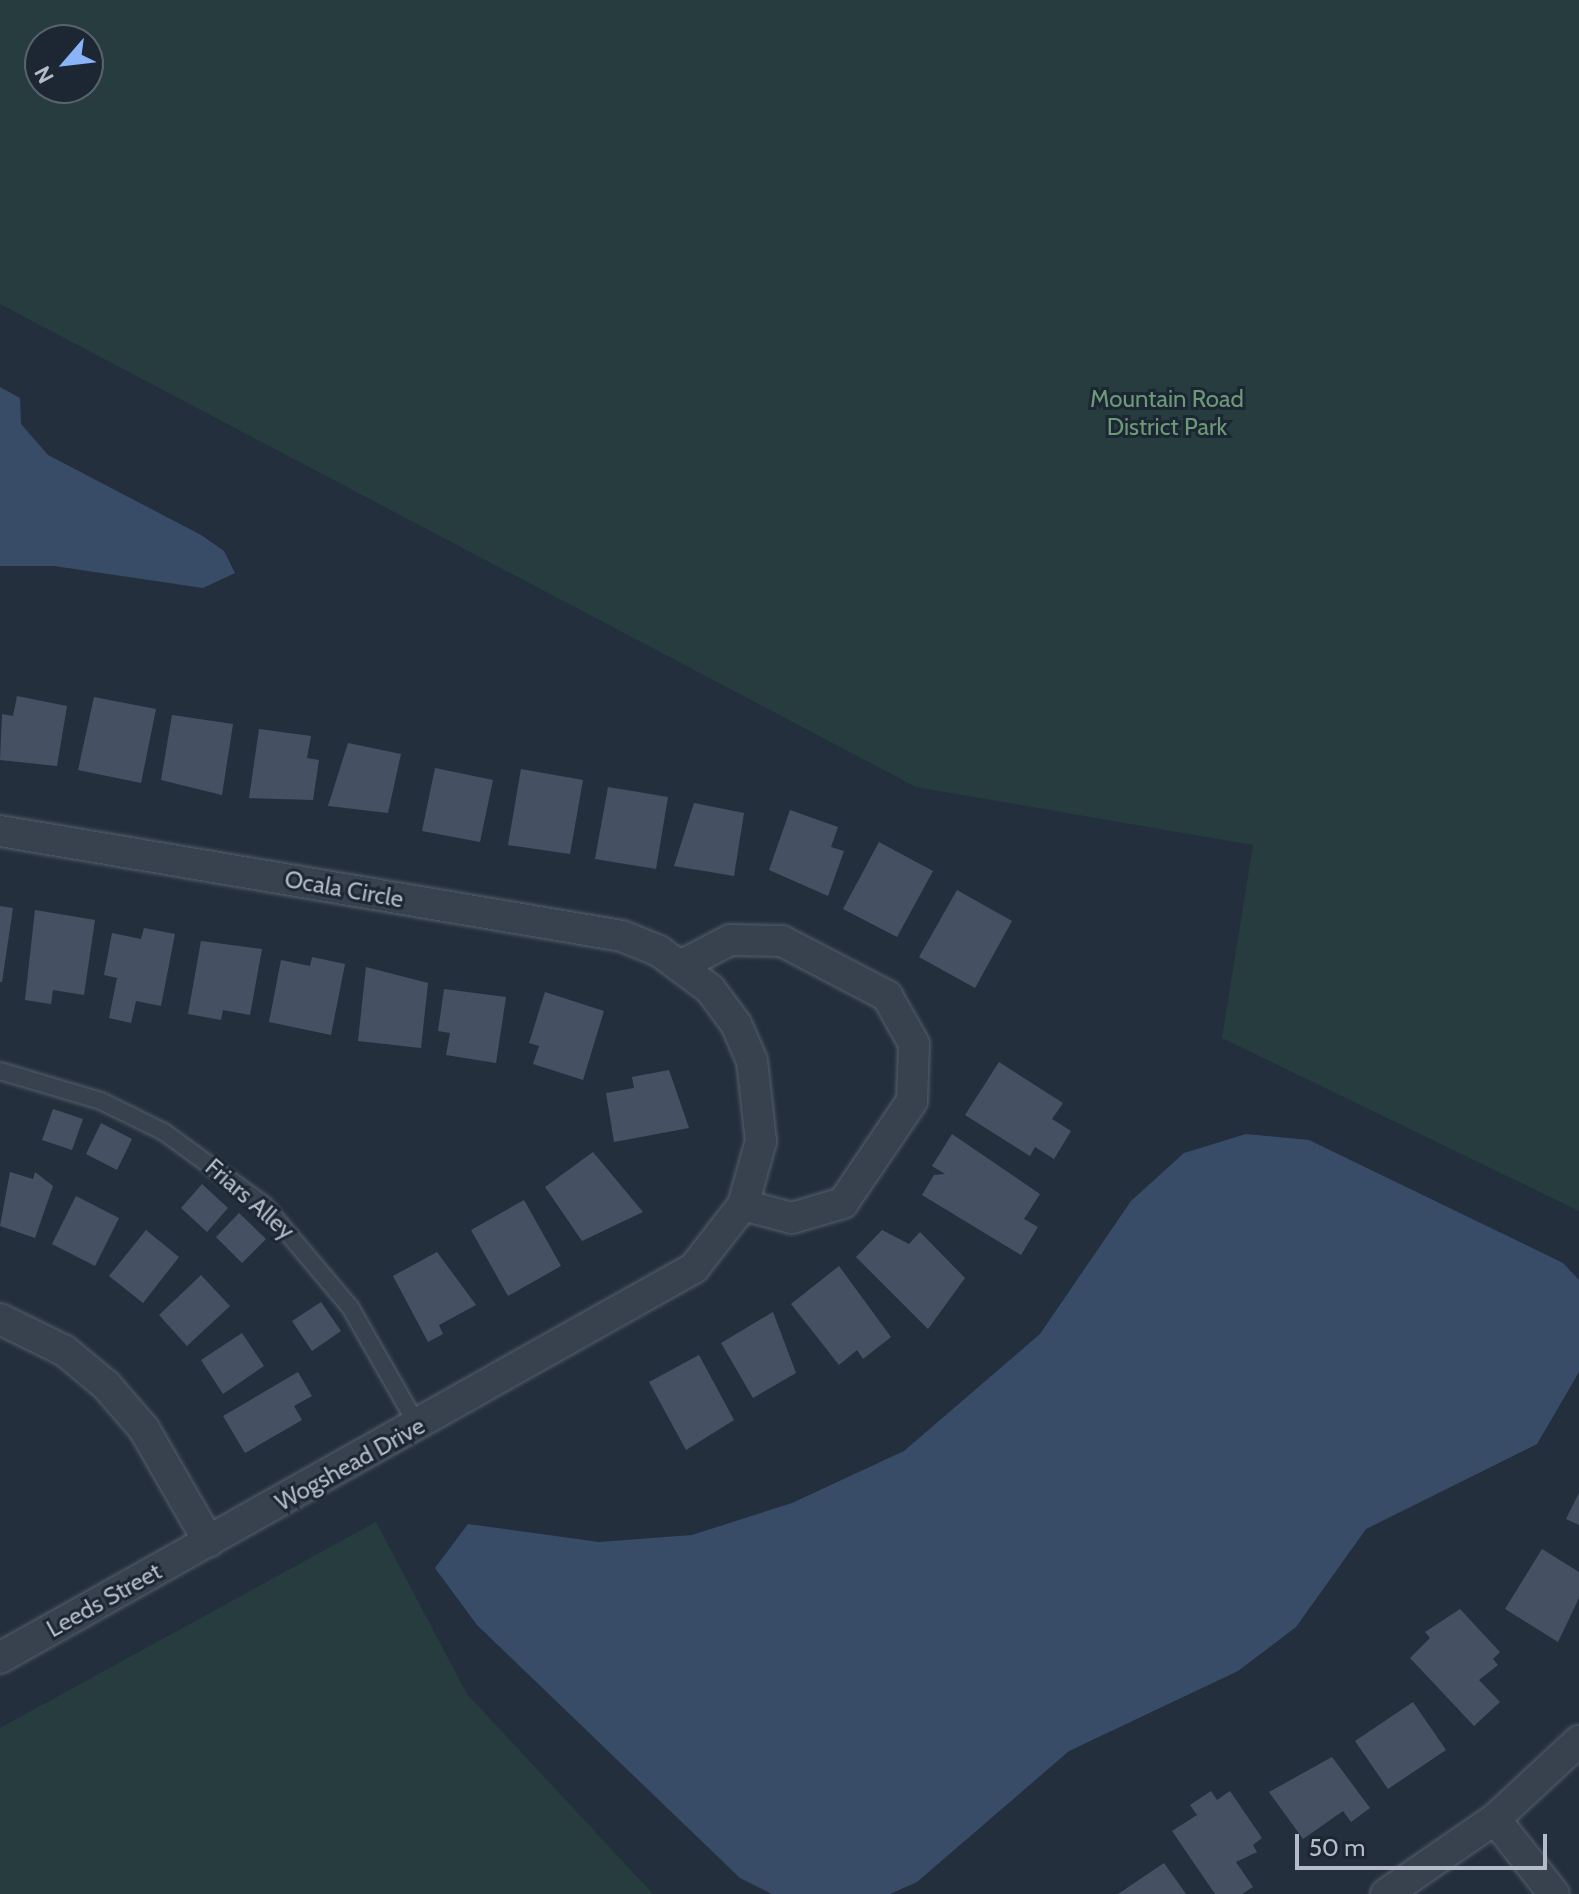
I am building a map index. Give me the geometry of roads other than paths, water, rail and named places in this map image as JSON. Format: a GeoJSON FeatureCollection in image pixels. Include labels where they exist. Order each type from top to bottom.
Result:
{"type":"FeatureCollection","features":[{"type":"Feature","properties":{"kind":"street","name":"Ocala Circle"},"geometry":{"type":"LineString","coordinates":[[0,831],[622,936],[682,965],[736,1024],[752,1061],[761,1141],[743,1205]]}},
{"type":"Feature","properties":{"kind":"street"},"geometry":{"type":"LineString","coordinates":[[682,965],[730,940],[782,941],[887,996],[914,1044],[912,1101],[843,1203],[792,1218],[743,1205]]}},
{"type":"Feature","properties":{"kind":"street","name":"Wogshead Drive"},"geometry":{"type":"LineString","coordinates":[[209,1542],[684,1275],[722,1239],[743,1205]]}},
{"type":"Feature","properties":{"kind":"street"},"geometry":{"type":"LineString","coordinates":[[0,1319],[65,1351],[106,1385],[144,1429],[209,1542]]}},
{"type":"Feature","properties":{"kind":"street","name":"Leeds Street"},"geometry":{"type":"LineString","coordinates":[[0,1658],[209,1542]]}},
{"type":"Feature","properties":{"kind":"street"},"geometry":{"type":"LineString","coordinates":[[1386,1894],[1495,1819],[1579,1741]]}},
{"type":"Feature","properties":{"kind":"street"},"geometry":{"type":"LineString","coordinates":[[1495,1819],[1554,1894]]}},
{"type":"Feature","properties":{"kind":"lane","name":"Friars Alley"},"geometry":{"type":"LineString","coordinates":[[0,1071],[101,1101],[164,1132],[264,1205],[350,1307],[418,1426]]}},
{"type":"Feature","properties":{"kind":"water"},"geometry":{"type":"Polygon","coordinates":[[[0,387],[20,398],[21,424],[48,455],[201,535],[224,551],[235,573],[203,588],[54,566],[0,566],[0,387]]]}},
{"type":"Feature","properties":{"kind":"water"},"geometry":{"type":"Polygon","coordinates":[[[1246,1134],[1309,1140],[1563,1263],[1579,1280],[1579,1372],[1537,1444],[1366,1529],[1296,1627],[1238,1671],[1069,1751],[917,1882],[890,1894],[772,1894],[740,1878],[477,1625],[435,1568],[468,1524],[599,1542],[692,1535],[792,1503],[904,1451],[1040,1334],[1131,1201],[1184,1153],[1246,1134]]]}},
{"type":"Feature","properties":{"kind":"park label","name":"Mountain Road District Park"},"geometry":{"type":"Point","coordinates":[1167,413]}}]}
